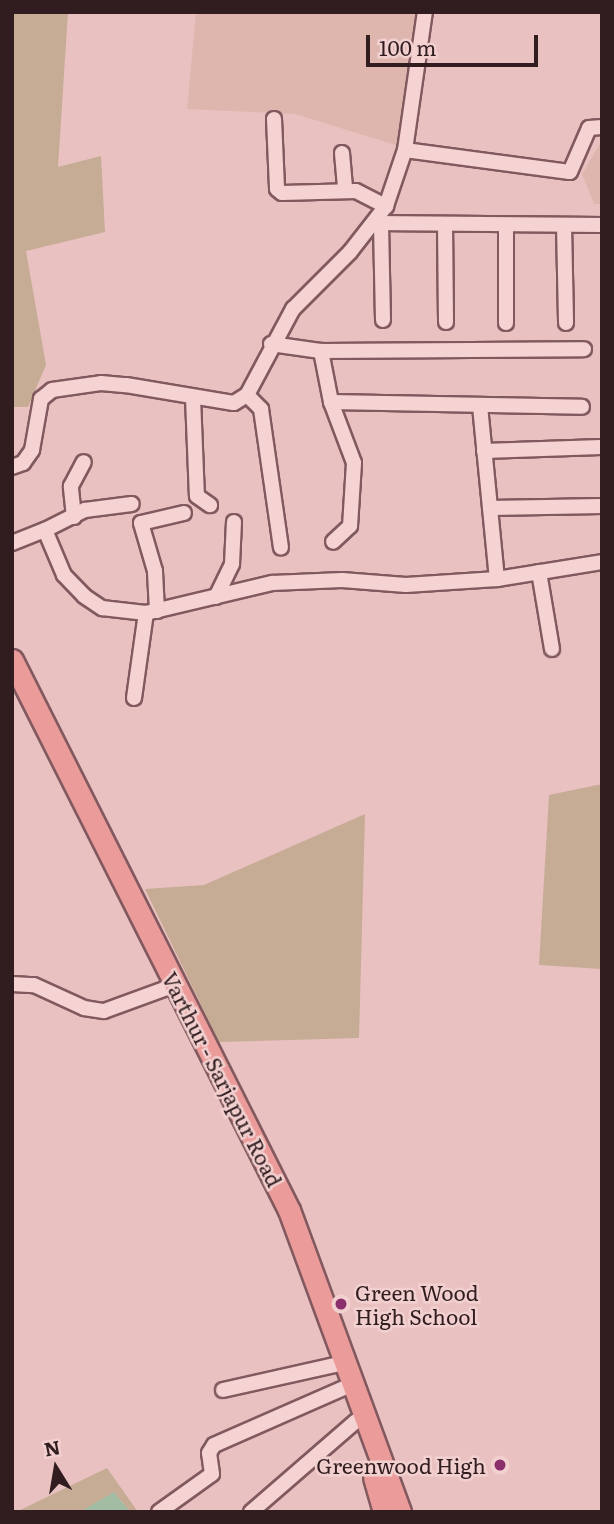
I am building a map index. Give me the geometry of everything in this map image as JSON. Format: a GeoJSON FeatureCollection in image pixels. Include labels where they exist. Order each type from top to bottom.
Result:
{"type":"FeatureCollection","features":[{"type":"Feature","properties":{"kind":"main road","name":"Varthur - Sarjapur Road"},"geometry":{"type":"LineString","coordinates":[[12,660],[289,1210],[400,1512]]}},
{"type":"Feature","properties":{"kind":"main road","name":"Varthur - Sarjapur Road"},"geometry":{"type":"LineString","coordinates":[[12,680],[284,1225],[356,1422],[384,1512]]}},
{"type":"Feature","properties":{"kind":"street"},"geometry":{"type":"LineString","coordinates":[[12,467],[23,463],[32,450],[41,398],[52,390],[101,383],[234,403],[247,395],[271,344],[292,309],[378,224],[405,150],[425,12]]}},
{"type":"Feature","properties":{"kind":"street"},"geometry":{"type":"LineString","coordinates":[[274,118],[276,189],[282,193],[356,191],[386,206]]}},
{"type":"Feature","properties":{"kind":"street"},"geometry":{"type":"LineString","coordinates":[[405,150],[570,172],[589,128],[602,127]]}},
{"type":"Feature","properties":{"kind":"street"},"geometry":{"type":"LineString","coordinates":[[342,153],[345,191]]}},
{"type":"Feature","properties":{"kind":"street"},"geometry":{"type":"LineString","coordinates":[[378,224],[602,225]]}},
{"type":"Feature","properties":{"kind":"street"},"geometry":{"type":"LineString","coordinates":[[378,224],[383,320]]}},
{"type":"Feature","properties":{"kind":"street"},"geometry":{"type":"LineString","coordinates":[[445,224],[446,322]]}},
{"type":"Feature","properties":{"kind":"street"},"geometry":{"type":"LineString","coordinates":[[506,225],[506,323]]}},
{"type":"Feature","properties":{"kind":"street"},"geometry":{"type":"LineString","coordinates":[[564,225],[566,323]]}},
{"type":"Feature","properties":{"kind":"street"},"geometry":{"type":"LineString","coordinates":[[271,344],[321,351],[584,349]]}},
{"type":"Feature","properties":{"kind":"street"},"geometry":{"type":"LineString","coordinates":[[321,351],[331,402],[354,463],[350,526],[333,542]]}},
{"type":"Feature","properties":{"kind":"street"},"geometry":{"type":"LineString","coordinates":[[247,395],[261,409],[281,548]]}},
{"type":"Feature","properties":{"kind":"street"},"geometry":{"type":"LineString","coordinates":[[193,398],[198,447],[192,466],[197,495],[209,505]]}},
{"type":"Feature","properties":{"kind":"street"},"geometry":{"type":"LineString","coordinates":[[331,402],[582,407]]}},
{"type":"Feature","properties":{"kind":"street"},"geometry":{"type":"LineString","coordinates":[[480,406],[497,579]]}},
{"type":"Feature","properties":{"kind":"street"},"geometry":{"type":"LineString","coordinates":[[484,451],[601,447]]}},
{"type":"Feature","properties":{"kind":"street"},"geometry":{"type":"LineString","coordinates":[[74,517],[71,486],[84,462]]}},
{"type":"Feature","properties":{"kind":"street"},"geometry":{"type":"LineString","coordinates":[[12,543],[85,510],[132,504]]}},
{"type":"Feature","properties":{"kind":"street"},"geometry":{"type":"LineString","coordinates":[[490,508],[602,506]]}},
{"type":"Feature","properties":{"kind":"street"},"geometry":{"type":"LineString","coordinates":[[134,698],[151,612],[155,571],[142,523],[184,513]]}},
{"type":"Feature","properties":{"kind":"street"},"geometry":{"type":"LineString","coordinates":[[216,597],[232,564],[234,522]]}},
{"type":"Feature","properties":{"kind":"street"},"geometry":{"type":"LineString","coordinates":[[45,530],[64,575],[84,596],[102,608],[151,612],[272,583],[342,580],[406,585],[497,579],[602,562]]}},
{"type":"Feature","properties":{"kind":"street"},"geometry":{"type":"LineString","coordinates":[[539,572],[552,649]]}},
{"type":"Feature","properties":{"kind":"street"},"geometry":{"type":"LineString","coordinates":[[12,984],[34,985],[84,1008],[104,1011],[167,988]]}},
{"type":"Feature","properties":{"kind":"street"},"geometry":{"type":"LineString","coordinates":[[223,1390],[335,1365]]}},
{"type":"Feature","properties":{"kind":"street"},"geometry":{"type":"LineString","coordinates":[[159,1512],[212,1474],[209,1453],[214,1445],[344,1388]]}},
{"type":"Feature","properties":{"kind":"street"},"geometry":{"type":"LineString","coordinates":[[251,1512],[356,1422]]}},
{"type":"Feature","properties":{"kind":"shaded area"},"geometry":{"type":"Polygon","coordinates":[[[12,12],[68,12],[58,167],[101,156],[105,232],[26,251],[46,365],[28,407],[12,407],[12,12]]]}},
{"type":"Feature","properties":{"kind":"shaded area"},"geometry":{"type":"Polygon","coordinates":[[[196,12],[422,12],[402,147],[295,114],[187,109],[196,12]]]}},
{"type":"Feature","properties":{"kind":"shaded area"},"geometry":{"type":"Polygon","coordinates":[[[602,140],[602,204],[594,204],[582,174],[602,140]]]}},
{"type":"Feature","properties":{"kind":"shaded area"},"geometry":{"type":"Polygon","coordinates":[[[602,784],[602,969],[539,965],[549,795],[602,784]]]}},
{"type":"Feature","properties":{"kind":"shaded area"},"geometry":{"type":"Polygon","coordinates":[[[365,814],[359,1038],[219,1042],[145,889],[204,885],[365,814]]]}},
{"type":"Feature","properties":{"kind":"shaded area"},"geometry":{"type":"Polygon","coordinates":[[[107,1468],[138,1512],[130,1512],[114,1492],[80,1512],[16,1512],[107,1468]]]}},
{"type":"Feature","properties":{"kind":"shaded area"},"geometry":{"type":"Polygon","coordinates":[[[114,1492],[130,1512],[80,1512],[114,1492]]]}},
{"type":"Feature","properties":{"kind":"place","name":"Green Wood High School"},"geometry":{"type":"Point","coordinates":[341,1304]}},
{"type":"Feature","properties":{"kind":"place","name":"Greenwood High"},"geometry":{"type":"Point","coordinates":[500,1465]}}]}
